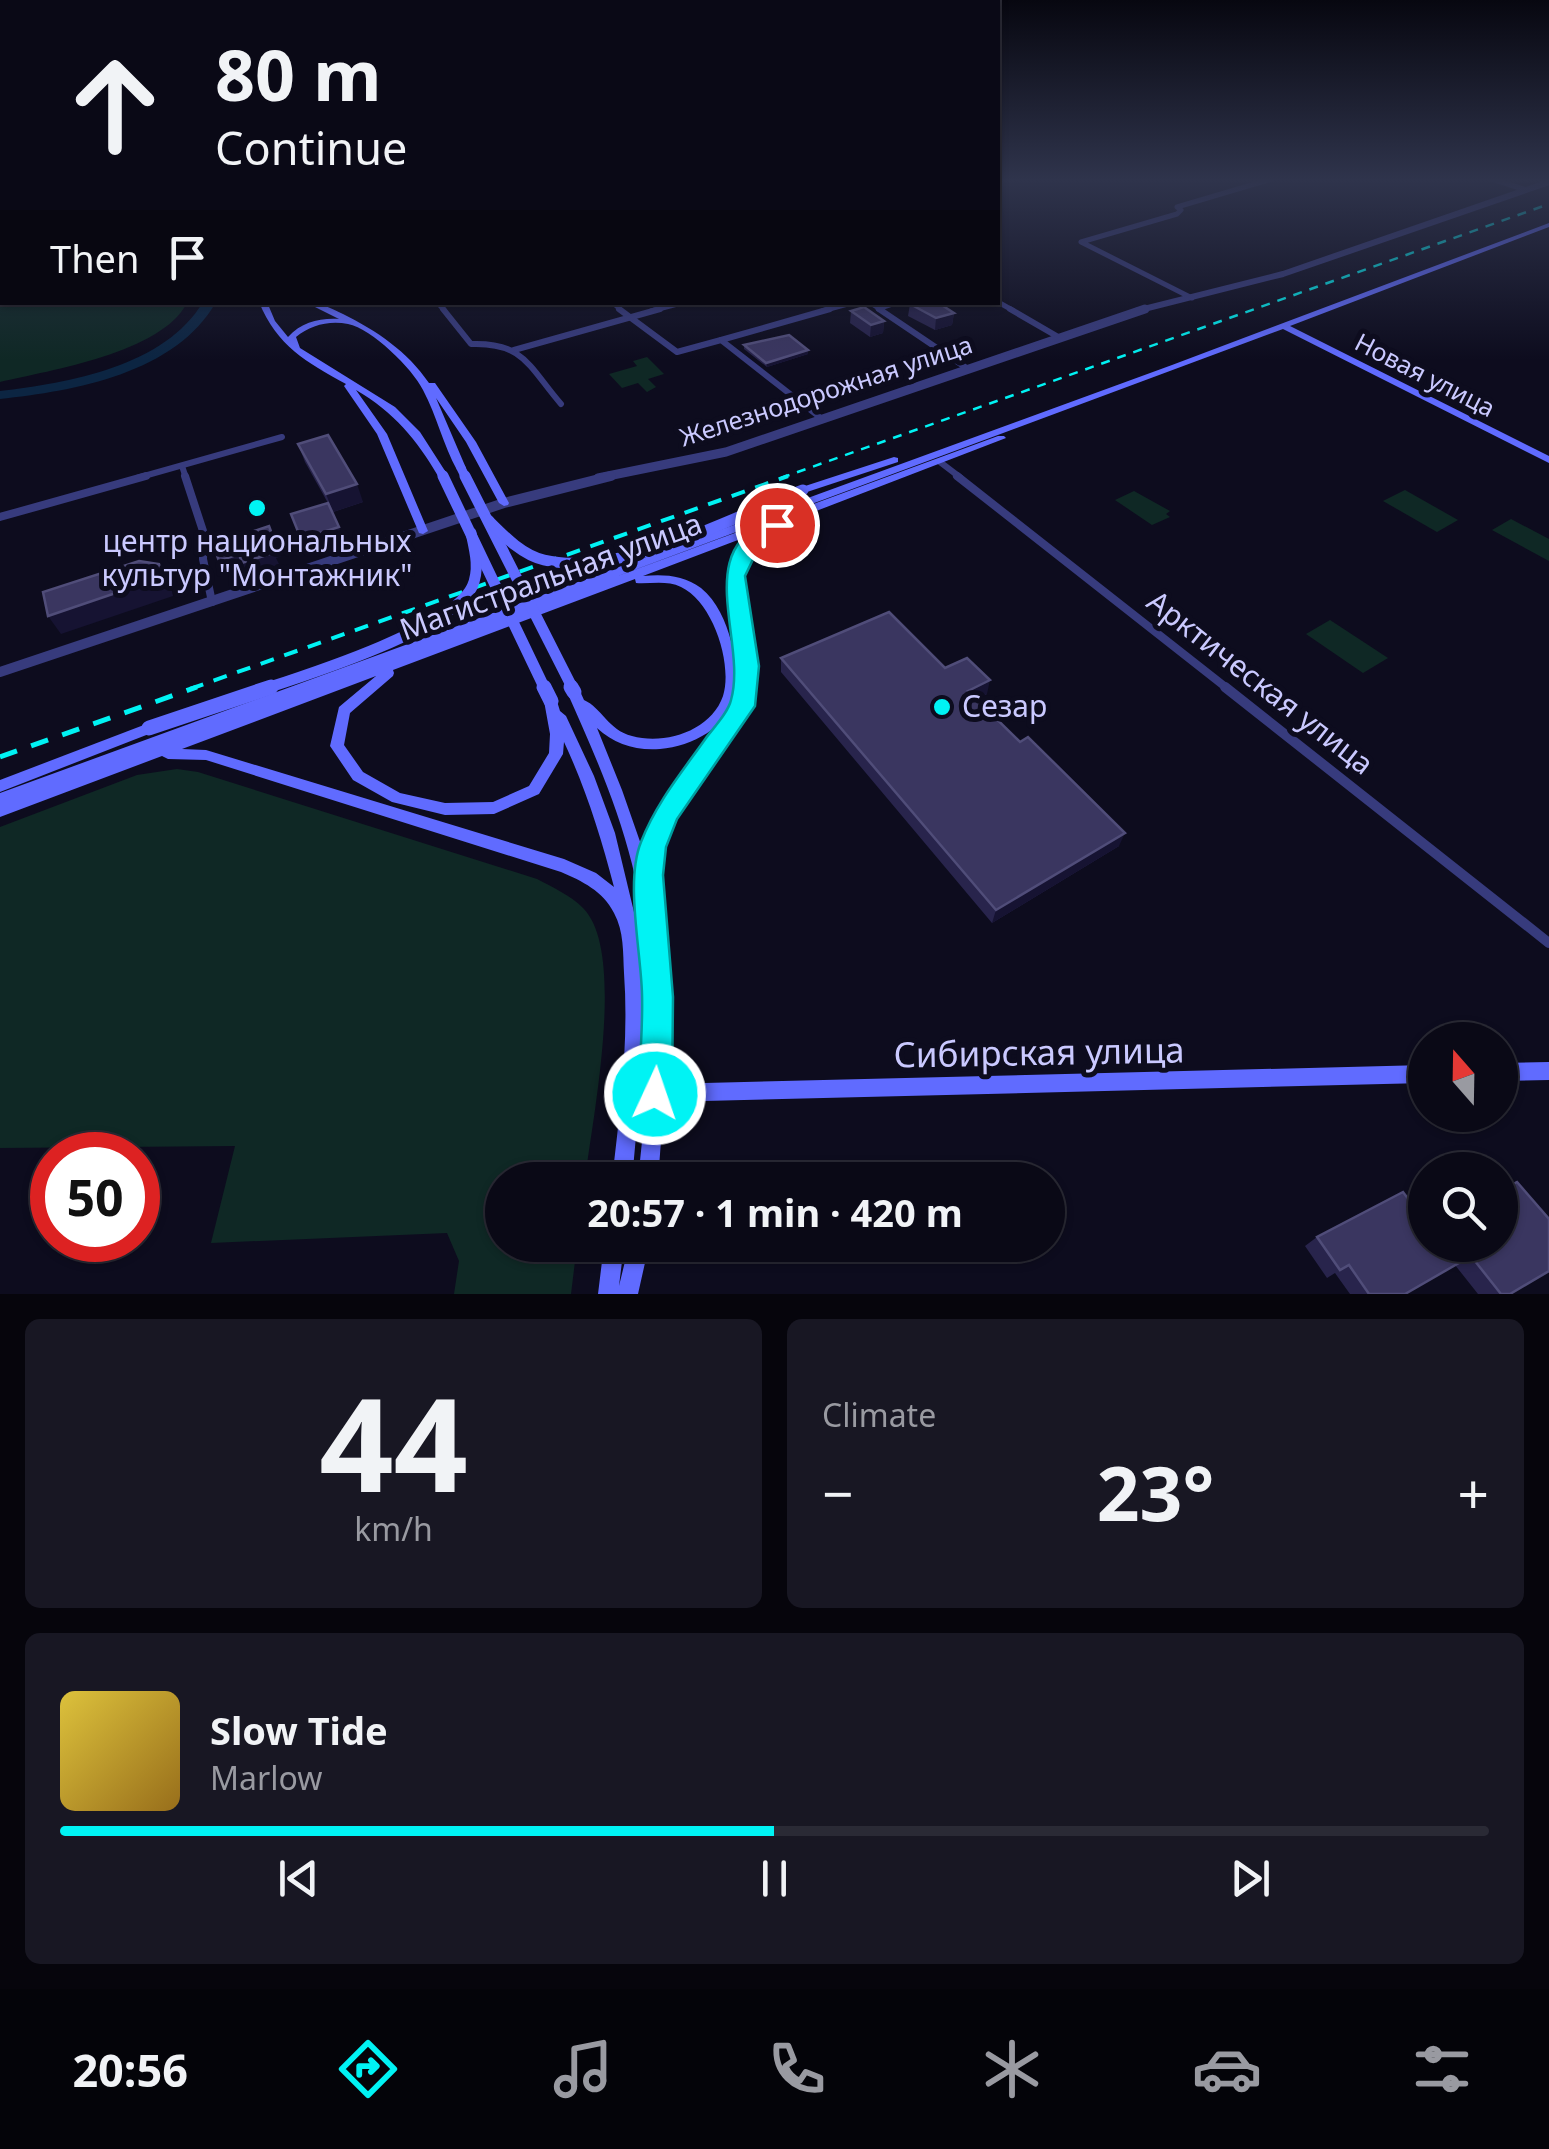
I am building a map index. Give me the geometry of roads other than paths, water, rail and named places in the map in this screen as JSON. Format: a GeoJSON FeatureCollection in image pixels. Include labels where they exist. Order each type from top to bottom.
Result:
{"type":"FeatureCollection","features":[{"type":"Feature","properties":{"kind":"main road","name":"Магистральная улица"},"geometry":{"type":"LineString","coordinates":[[0,812],[940,462],[1174,367],[1511,239]]}},
{"type":"Feature","properties":{"kind":"main road"},"geometry":{"type":"LineString","coordinates":[[265,305],[278,330],[297,350],[395,412],[423,442],[551,700],[604,820],[619,867],[632,936],[636,999],[624,1162]]}},
{"type":"Feature","properties":{"kind":"main road"},"geometry":{"type":"LineString","coordinates":[[315,305],[362,327],[398,352],[430,382],[471,442],[504,504]]}},
{"type":"Feature","properties":{"kind":"main road"},"geometry":{"type":"LineString","coordinates":[[297,350],[292,337],[308,325],[337,320],[362,327]]}},
{"type":"Feature","properties":{"kind":"main road","name":"Новая улица"},"geometry":{"type":"LineString","coordinates":[[1283,326],[1549,460]]}},
{"type":"Feature","properties":{"kind":"main road"},"geometry":{"type":"LineString","coordinates":[[398,352],[428,390],[460,468],[574,692],[623,812],[646,890],[653,935]]}},
{"type":"Feature","properties":{"kind":"main road","name":"Магистральная улица"},"geometry":{"type":"LineString","coordinates":[[0,800],[1174,367]]}},
{"type":"Feature","properties":{"kind":"main road"},"geometry":{"type":"LineString","coordinates":[[340,377],[382,434],[423,531]]}},
{"type":"Feature","properties":{"kind":"main road"},"geometry":{"type":"LineString","coordinates":[[488,520],[525,552],[546,560],[578,564],[626,555],[803,490],[1072,402]]}},
{"type":"Feature","properties":{"kind":"main road"},"geometry":{"type":"LineString","coordinates":[[649,1162],[658,1013],[650,858],[658,830],[675,800],[730,728],[746,694],[748,666],[734,589],[736,567],[761,535],[804,512]]}},
{"type":"Feature","properties":{"kind":"main road"},"geometry":{"type":"LineString","coordinates":[[0,786],[388,642],[442,616],[468,593],[476,577],[471,534]]}},
{"type":"Feature","properties":{"kind":"main road"},"geometry":{"type":"LineString","coordinates":[[549,607],[633,581],[674,579],[705,596],[725,639],[731,670],[730,694],[716,719],[686,738],[646,744],[619,738],[596,720],[574,692]]}},
{"type":"Feature","properties":{"kind":"main road"},"geometry":{"type":"LineString","coordinates":[[491,629],[388,674],[358,696],[337,734],[338,752],[351,774],[376,789],[446,810],[480,811],[512,802],[537,786],[552,766],[558,740],[551,700]]}},
{"type":"Feature","properties":{"kind":"main road"},"geometry":{"type":"LineString","coordinates":[[136,761],[178,753],[206,755],[564,866],[610,890],[623,910],[632,936]]}},
{"type":"Feature","properties":{"kind":"main road"},"geometry":{"type":"LineString","coordinates":[[1518,1071],[1549,1070]]}},
{"type":"Feature","properties":{"kind":"main road","name":"Сибирская улица"},"geometry":{"type":"LineString","coordinates":[[632,1094],[1408,1074]]}},
{"type":"Feature","properties":{"kind":"main road"},"geometry":{"type":"LineString","coordinates":[[608,1294],[612,1262]]}},
{"type":"Feature","properties":{"kind":"main road"},"geometry":{"type":"LineString","coordinates":[[628,1294],[635,1262]]}},
{"type":"Feature","properties":{"kind":"street"},"geometry":{"type":"LineString","coordinates":[[1089,239],[1080,242],[1192,298]]}},
{"type":"Feature","properties":{"kind":"street","name":"Железнодорожная улица"},"geometry":{"type":"LineString","coordinates":[[0,672],[504,504],[602,476],[709,456],[1060,338],[1283,274],[1383,239]]}},
{"type":"Feature","properties":{"kind":"street"},"geometry":{"type":"LineString","coordinates":[[1000,303],[1060,338]]}},
{"type":"Feature","properties":{"kind":"street"},"geometry":{"type":"LineString","coordinates":[[439,305],[471,344],[498,343],[514,350],[561,404]]}},
{"type":"Feature","properties":{"kind":"street"},"geometry":{"type":"LineString","coordinates":[[615,305],[677,352],[844,305]]}},
{"type":"Feature","properties":{"kind":"street"},"geometry":{"type":"LineString","coordinates":[[514,350],[676,305]]}},
{"type":"Feature","properties":{"kind":"street"},"geometry":{"type":"LineString","coordinates":[[872,305],[968,369]]}},
{"type":"Feature","properties":{"kind":"street"},"geometry":{"type":"LineString","coordinates":[[878,309],[890,305]]}},
{"type":"Feature","properties":{"kind":"street"},"geometry":{"type":"LineString","coordinates":[[721,340],[822,418]]}},
{"type":"Feature","properties":{"kind":"street"},"geometry":{"type":"LineString","coordinates":[[0,517],[282,438]]}},
{"type":"Feature","properties":{"kind":"street","name":"Арктическая улица"},"geometry":{"type":"LineString","coordinates":[[940,462],[1549,943]]}},
{"type":"Feature","properties":{"kind":"street"},"geometry":{"type":"LineString","coordinates":[[182,466],[204,534],[203,558],[212,602]]}},
{"type":"Feature","properties":{"kind":"waterway"},"geometry":{"type":"LineString","coordinates":[[0,395],[85,380],[150,356],[198,323],[208,305]]}},
{"type":"Feature","properties":{"kind":"railway"},"geometry":{"type":"LineString","coordinates":[[781,478],[1450,239]]}},
{"type":"Feature","properties":{"kind":"railway"},"geometry":{"type":"LineString","coordinates":[[190,689],[788,476]]}},
{"type":"Feature","properties":{"kind":"railway"},"geometry":{"type":"LineString","coordinates":[[0,757],[197,687]]}},
{"type":"Feature","properties":{"kind":"place","name":"центр национальных культур \"Монтажник\""},"geometry":{"type":"Point","coordinates":[257,508]}},
{"type":"Feature","properties":{"kind":"place","name":"Сезар"},"geometry":{"type":"Point","coordinates":[942,707]}}]}
